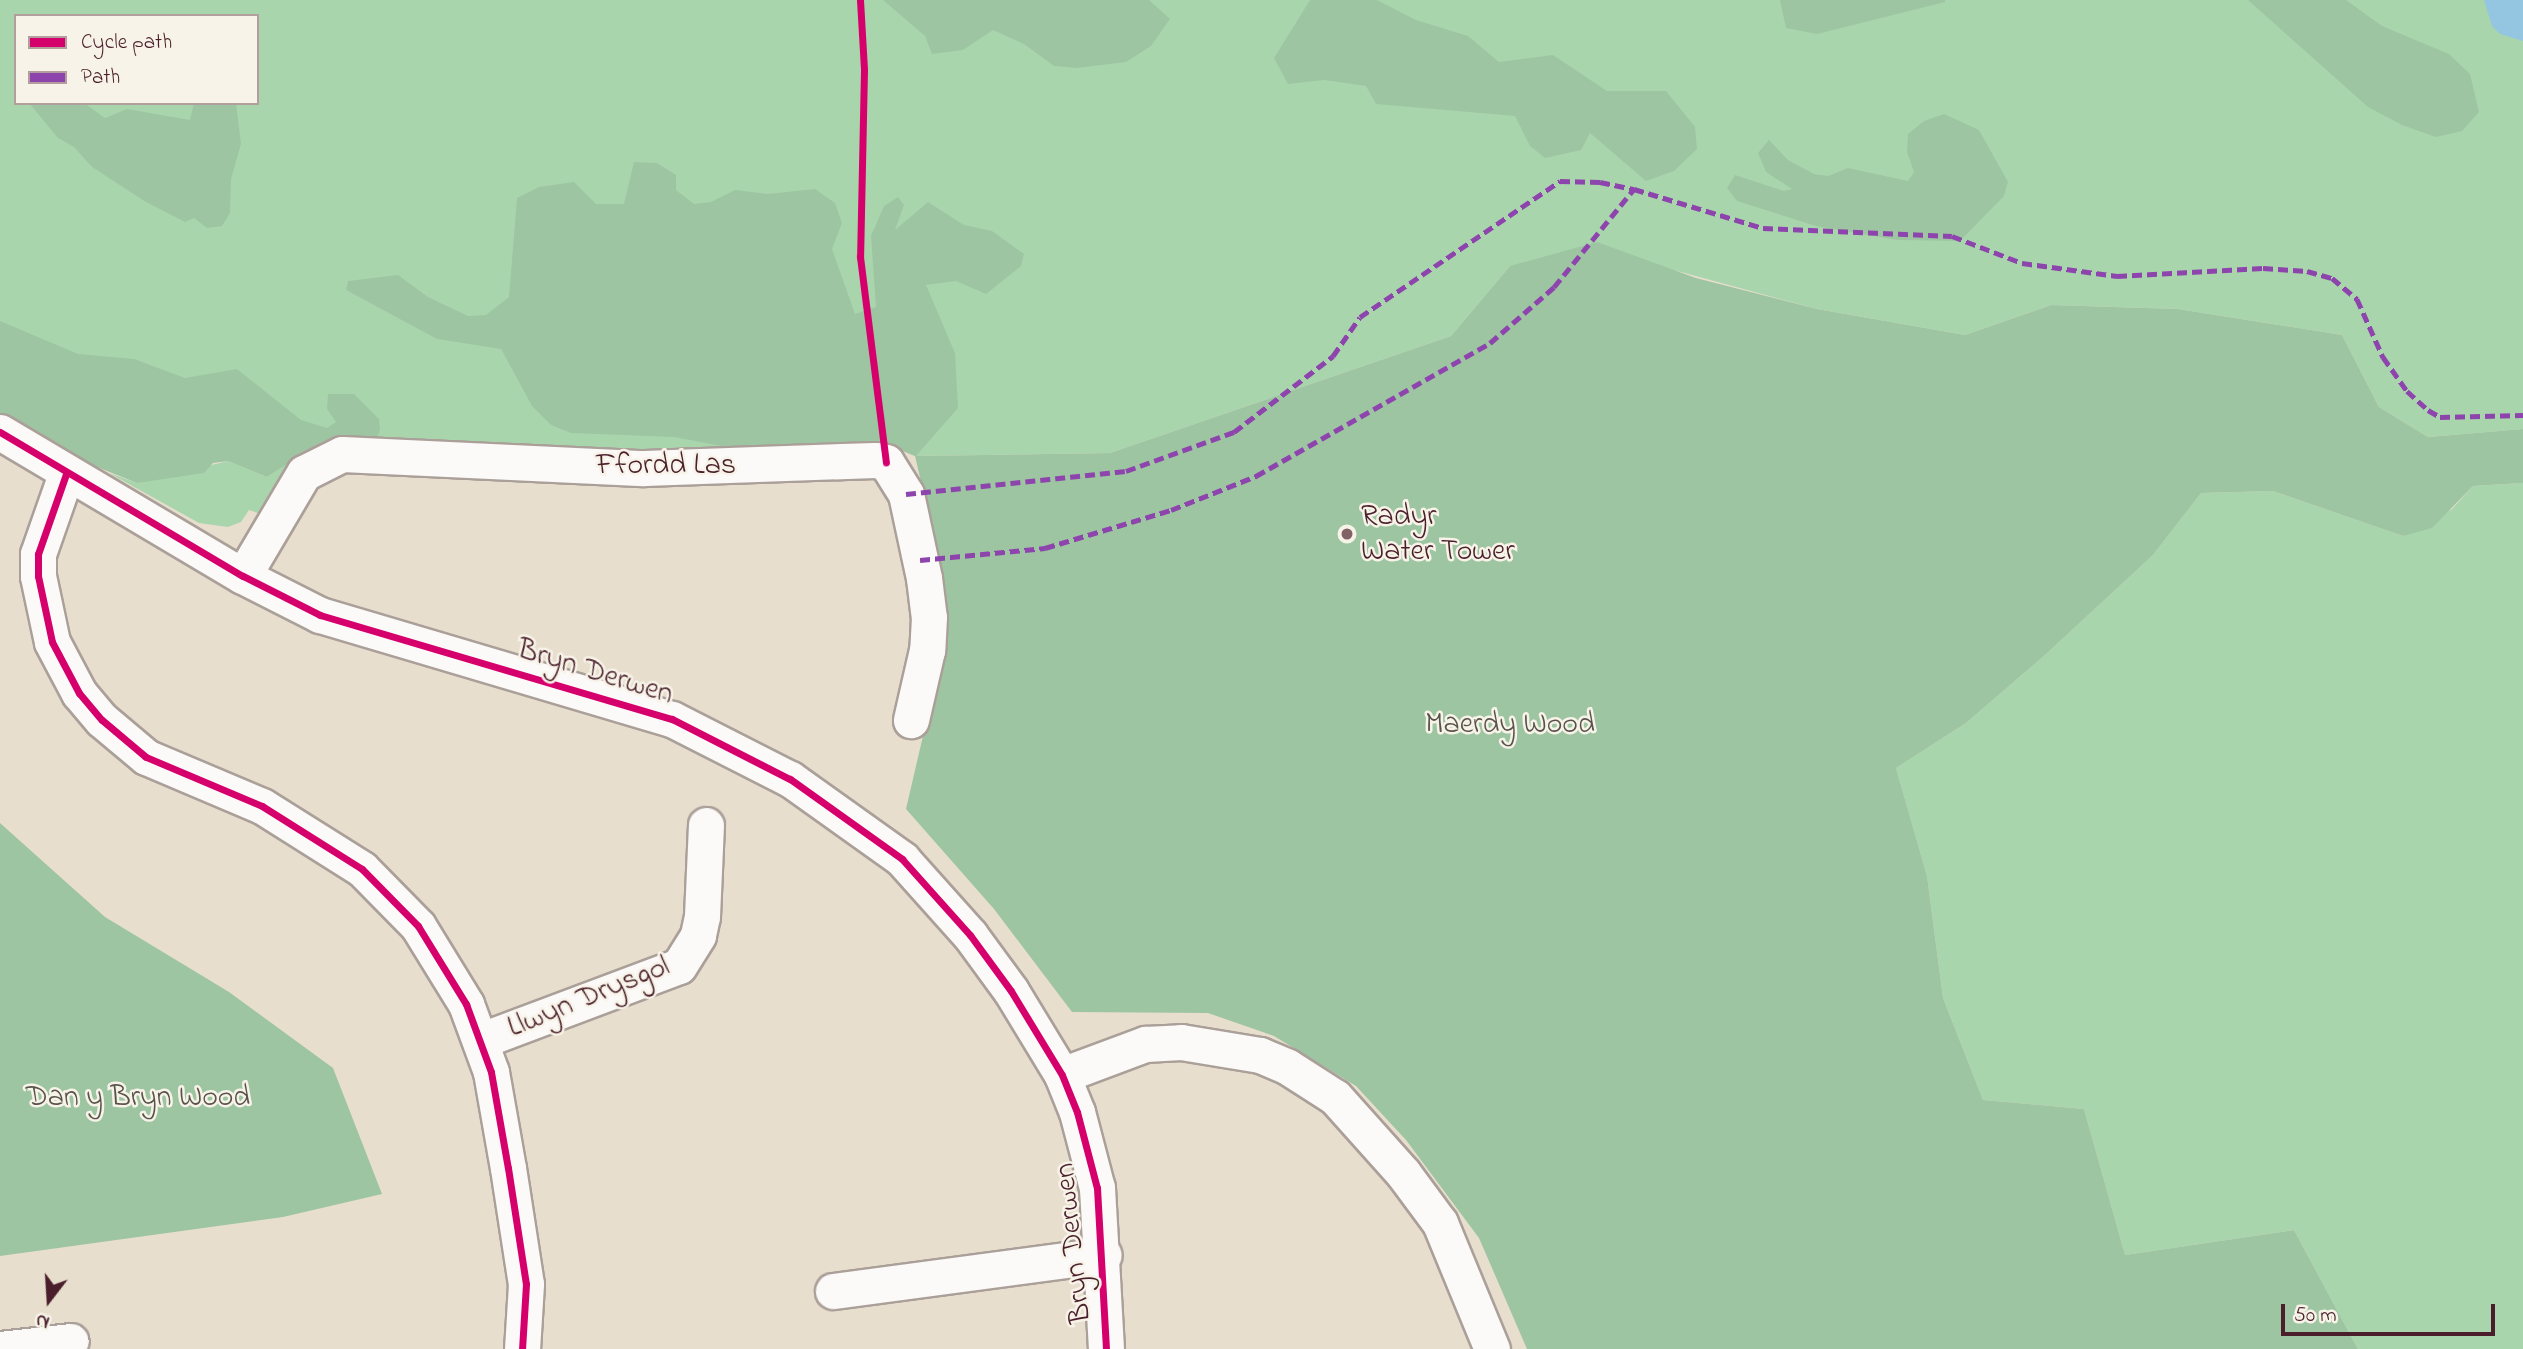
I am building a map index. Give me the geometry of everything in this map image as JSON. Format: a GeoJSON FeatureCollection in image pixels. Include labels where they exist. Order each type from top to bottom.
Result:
{"type":"FeatureCollection","features":[{"type":"Feature","properties":{"kind":"street","name":"Bryn Derwen"},"geometry":{"type":"LineString","coordinates":[[0,432],[66,474],[243,576],[350,626],[638,705],[790,779],[865,829],[939,896],[1011,991],[1062,1075],[1088,1149],[1104,1255],[1106,1349]]}},
{"type":"Feature","properties":{"kind":"street","name":"Ffordd Las"},"geometry":{"type":"LineString","coordinates":[[243,576],[303,473],[342,454],[644,468],[874,460],[886,462],[906,495],[924,578],[929,617],[927,650],[911,720]]}},
{"type":"Feature","properties":{"kind":"street"},"geometry":{"type":"LineString","coordinates":[[66,474],[38,554],[38,576],[52,642],[79,693],[102,720],[146,757],[284,817],[362,869],[418,926],[466,1004],[482,1040],[526,1284],[522,1349]]}},
{"type":"Feature","properties":{"kind":"street","name":"Llwyn Drysgol"},"geometry":{"type":"LineString","coordinates":[[482,1040],[678,966],[698,935],[702,916],[706,825]]}},
{"type":"Feature","properties":{"kind":"street"},"geometry":{"type":"LineString","coordinates":[[1062,1075],[1145,1044],[1181,1042],[1260,1055],[1288,1067],[1343,1105],[1440,1223],[1492,1349]]}},
{"type":"Feature","properties":{"kind":"street"},"geometry":{"type":"LineString","coordinates":[[834,1291],[1104,1255]]}},
{"type":"Feature","properties":{"kind":"street"},"geometry":{"type":"LineString","coordinates":[[0,1349],[71,1341]]}},
{"type":"Feature","properties":{"kind":"green space"},"geometry":{"type":"Polygon","coordinates":[[[0,0],[2523,0],[2523,429],[2428,437],[2379,407],[2342,335],[2178,309],[2051,305],[1965,335],[1817,309],[1659,266],[1510,266],[1451,336],[1110,453],[915,456],[881,442],[754,452],[479,450],[0,398],[0,0]]]}},
{"type":"Feature","properties":{"kind":"green space"},"geometry":{"type":"Polygon","coordinates":[[[883,0],[1149,0],[1170,19],[1151,46],[1126,62],[1077,68],[1054,66],[1024,44],[993,30],[963,50],[932,54],[925,36],[883,0]]]}},
{"type":"Feature","properties":{"kind":"green space"},"geometry":{"type":"Polygon","coordinates":[[[1310,0],[1377,0],[1416,20],[1468,36],[1499,62],[1553,55],[1607,91],[1666,91],[1695,127],[1697,149],[1674,171],[1646,181],[1590,133],[1581,150],[1545,158],[1530,146],[1515,116],[1376,104],[1366,86],[1324,80],[1288,84],[1274,58],[1310,0]]]}},
{"type":"Feature","properties":{"kind":"green space"},"geometry":{"type":"Polygon","coordinates":[[[1780,0],[1945,2],[1817,34],[1786,28],[1780,0]]]}},
{"type":"Feature","properties":{"kind":"green space"},"geometry":{"type":"Polygon","coordinates":[[[2248,0],[2346,0],[2382,26],[2449,54],[2470,74],[2479,112],[2462,131],[2436,137],[2402,125],[2368,107],[2248,0]]]}},
{"type":"Feature","properties":{"kind":"green space"},"geometry":{"type":"Polygon","coordinates":[[[31,105],[87,105],[105,118],[127,109],[190,120],[194,105],[236,105],[241,144],[231,179],[230,213],[222,226],[207,228],[194,218],[185,222],[146,202],[92,167],[74,147],[58,138],[31,105]]]}},
{"type":"Feature","properties":{"kind":"green space"},"geometry":{"type":"Polygon","coordinates":[[[1944,114],[1979,130],[2008,182],[2004,196],[1960,241],[1897,240],[1816,226],[1737,201],[1727,188],[1735,175],[1784,191],[1792,189],[1766,172],[1758,153],[1769,140],[1788,160],[1814,174],[1828,176],[1848,168],[1908,181],[1914,172],[1907,152],[1908,134],[1924,121],[1944,114]]]}},
{"type":"Feature","properties":{"kind":"green space","name":"Maerdy Wood"},"geometry":{"type":"Polygon","coordinates":[[[634,162],[657,163],[676,175],[676,190],[694,204],[711,202],[735,190],[768,194],[815,189],[835,203],[842,223],[832,249],[855,314],[876,307],[871,236],[884,206],[898,197],[904,205],[895,230],[928,202],[964,225],[992,231],[1024,254],[1021,266],[986,294],[956,281],[926,285],[955,353],[958,408],[916,456],[1110,453],[1451,336],[1510,266],[1597,242],[1696,278],[1817,309],[1965,335],[2051,305],[2178,309],[2342,335],[2379,407],[2428,437],[2523,429],[2523,483],[2473,486],[2432,528],[2403,536],[2273,491],[2201,493],[2153,555],[2045,655],[1966,723],[1896,768],[1927,876],[1943,998],[1983,1100],[2084,1109],[2125,1255],[2294,1230],[2358,1349],[1527,1349],[1479,1238],[1406,1140],[1356,1086],[1274,1036],[1208,1013],[1072,1012],[994,909],[906,809],[946,637],[940,563],[915,456],[881,442],[754,452],[674,437],[571,433],[551,425],[532,406],[501,349],[437,339],[346,290],[348,281],[398,275],[428,297],[468,316],[486,315],[509,297],[517,198],[539,187],[574,182],[596,204],[624,204],[634,162]]]}},
{"type":"Feature","properties":{"kind":"green space"},"geometry":{"type":"Polygon","coordinates":[[[0,321],[78,354],[134,359],[185,378],[237,369],[301,420],[327,428],[336,422],[327,409],[328,394],[354,394],[379,419],[380,430],[376,440],[298,457],[267,477],[228,461],[213,463],[204,473],[137,483],[45,446],[0,444],[0,321]]]}},
{"type":"Feature","properties":{"kind":"green space"},"geometry":{"type":"Polygon","coordinates":[[[228,461],[267,477],[291,461],[258,513],[249,510],[241,522],[228,527],[199,523],[109,473],[137,483],[228,461]]]}},
{"type":"Feature","properties":{"kind":"green space"},"geometry":{"type":"Polygon","coordinates":[[[2523,483],[2523,1349],[2358,1349],[2294,1230],[2125,1255],[2084,1109],[1983,1100],[1943,998],[1927,876],[1896,768],[1966,723],[2045,655],[2153,555],[2201,493],[2273,491],[2403,536],[2452,509],[2473,486],[2523,483]]]}},
{"type":"Feature","properties":{"kind":"green space","name":"Dan y Bryn Wood"},"geometry":{"type":"Polygon","coordinates":[[[0,823],[105,917],[229,992],[333,1068],[382,1194],[283,1217],[0,1256],[0,823]]]}},
{"type":"Feature","properties":{"kind":"water"},"geometry":{"type":"Polygon","coordinates":[[[2484,0],[2523,0],[2523,41],[2500,34],[2492,26],[2484,0]]]}},
{"type":"Feature","properties":{"kind":"marked path"},"geometry":{"type":"LineString","coordinates":[[906,494],[1126,471],[1234,432],[1333,356],[1360,317],[1560,181],[1600,182],[1634,189],[1763,228],[1952,236],[2022,263],[2117,276],[2263,268],[2307,271],[2332,278],[2357,299],[2383,357],[2407,391],[2428,410],[2440,417],[2523,415]]}},
{"type":"Feature","properties":{"kind":"marked path"},"geometry":{"type":"LineString","coordinates":[[920,560],[1045,548],[1171,510],[1256,476],[1490,343],[1554,287],[1634,189]]}},
{"type":"Feature","properties":{"kind":"cycle path"},"geometry":{"type":"LineString","coordinates":[[860,0],[864,70],[860,257],[886,462]]}},
{"type":"Feature","properties":{"kind":"cycle path"},"geometry":{"type":"LineString","coordinates":[[0,432],[243,576],[320,615],[672,719],[790,779],[902,859],[970,935],[1011,991],[1062,1075],[1077,1112],[1097,1188],[1106,1349]]}},
{"type":"Feature","properties":{"kind":"cycle path"},"geometry":{"type":"LineString","coordinates":[[66,474],[38,554],[38,576],[52,642],[79,693],[102,720],[146,757],[262,806],[362,869],[418,926],[466,1004],[491,1072],[508,1168],[526,1284],[522,1349]]}},
{"type":"Feature","properties":{"kind":"place","name":"Radyr Water Tower"},"geometry":{"type":"Point","coordinates":[1347,534]}}]}
